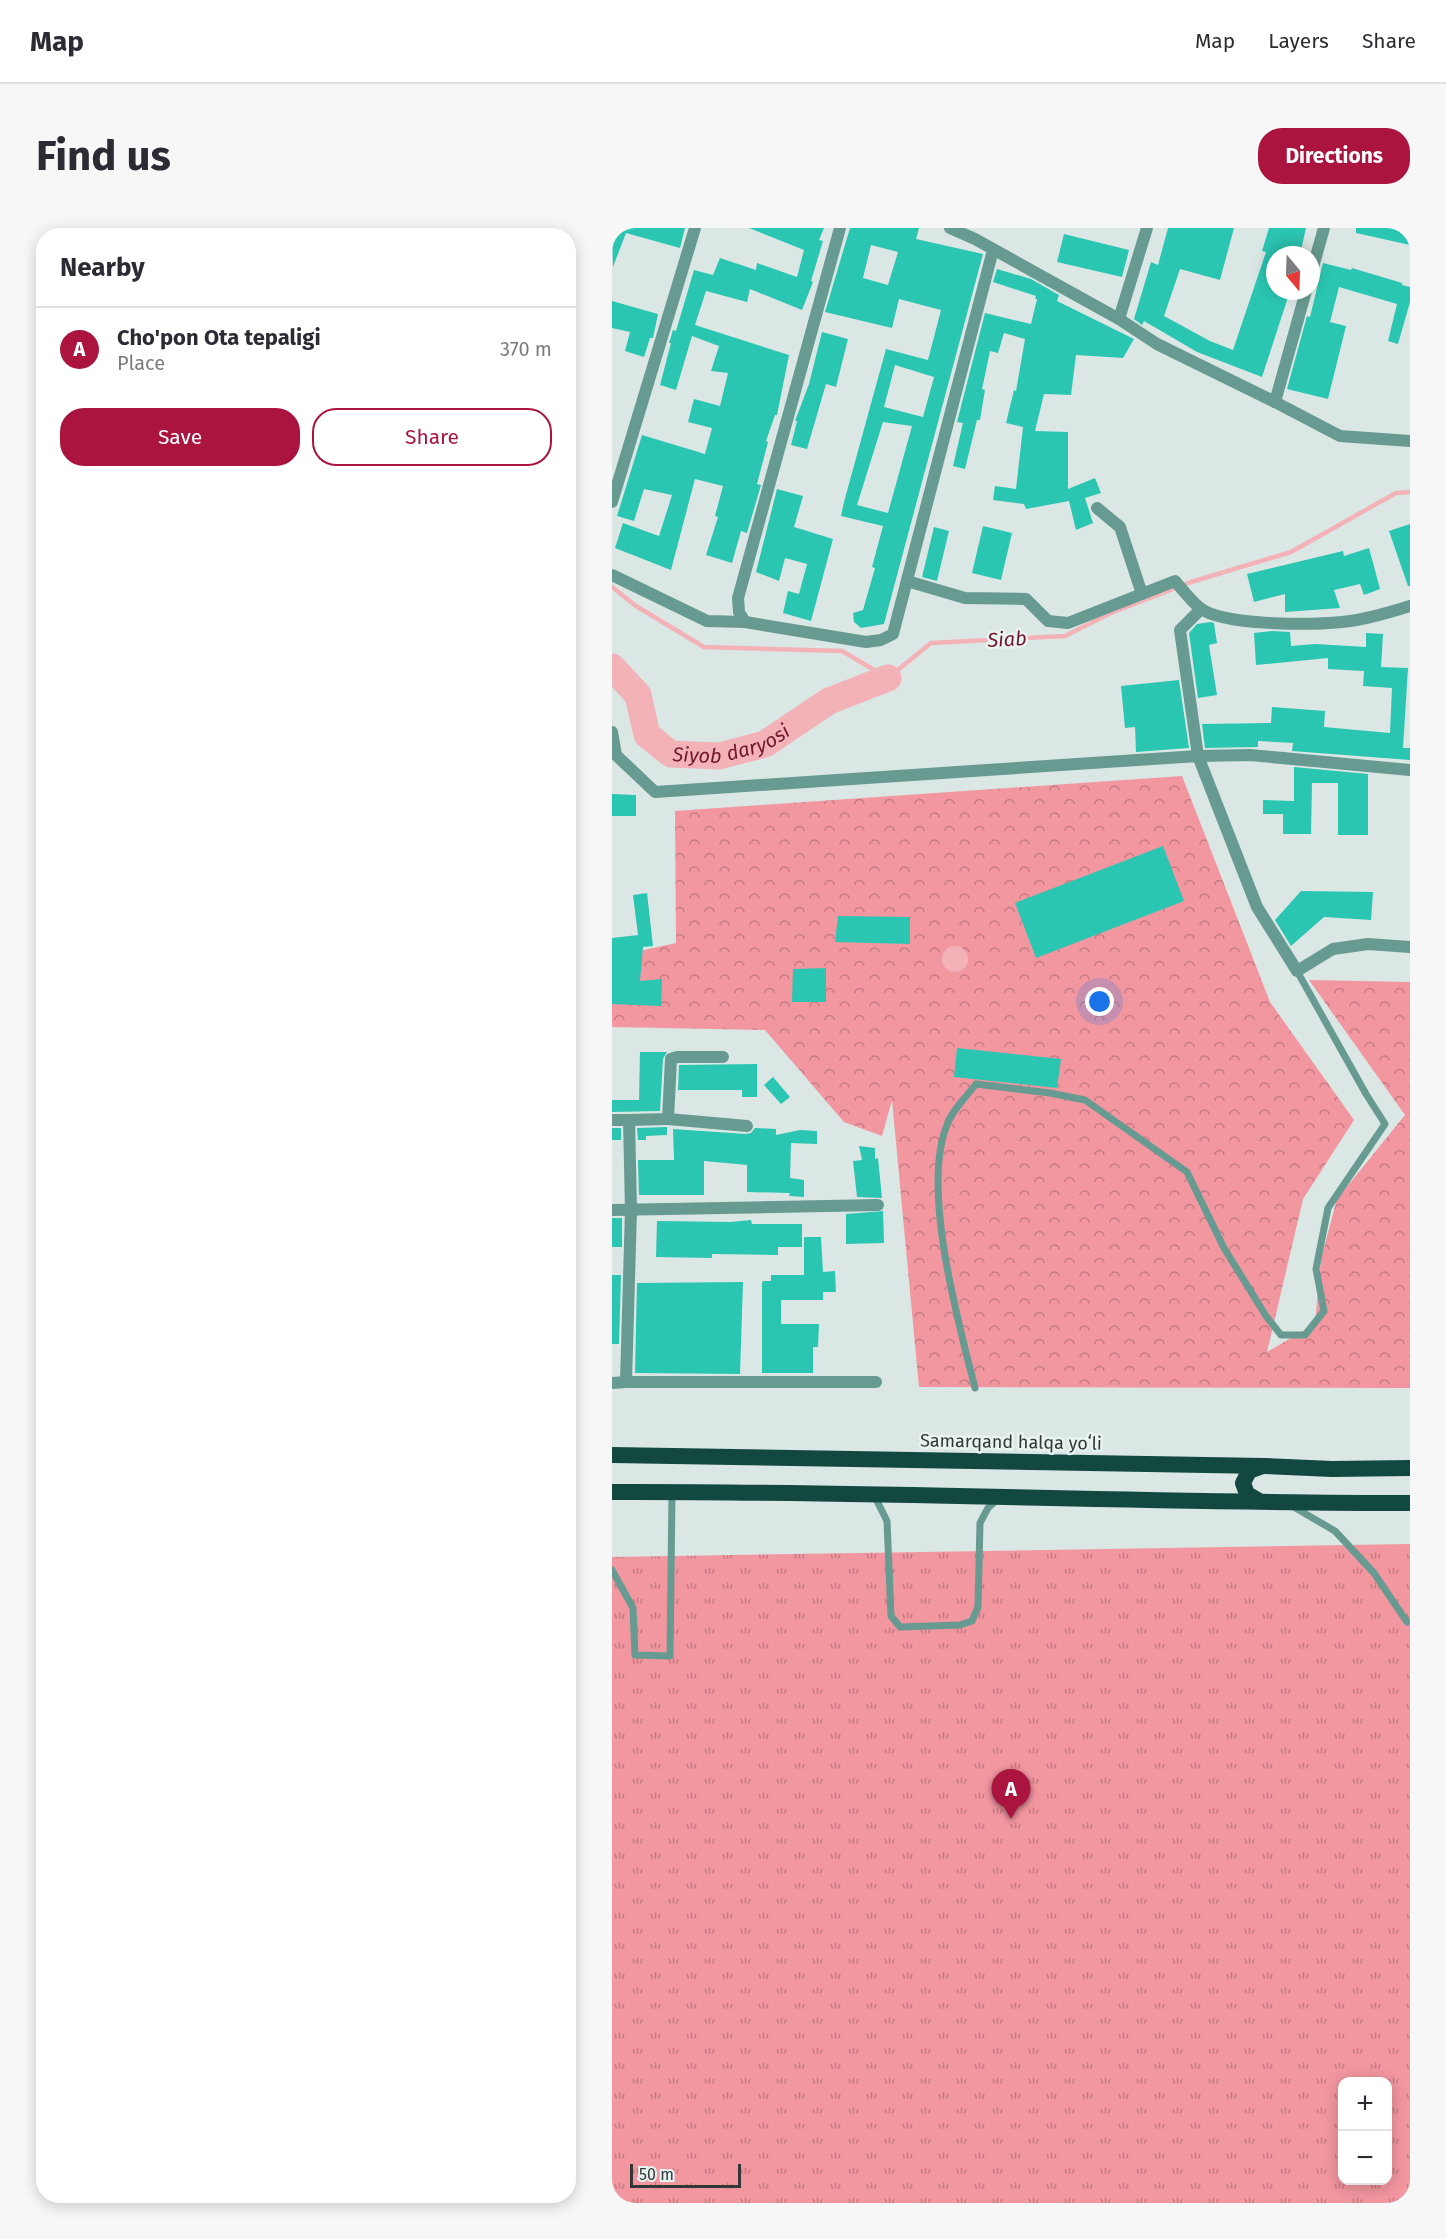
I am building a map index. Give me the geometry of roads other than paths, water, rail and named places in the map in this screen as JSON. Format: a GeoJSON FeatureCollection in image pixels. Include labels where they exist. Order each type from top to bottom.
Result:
{"type":"FeatureCollection","features":[{"type":"Feature","properties":{"kind":"highway","name":"Samarqand halqa yoʻli"},"geometry":{"type":"LineString","coordinates":[[612,1455],[1332,1469],[1410,1468]]}},
{"type":"Feature","properties":{"kind":"highway"},"geometry":{"type":"LineString","coordinates":[[1258,1501],[1247,1494],[1243,1483],[1249,1471],[1264,1466]]}},
{"type":"Feature","properties":{"kind":"highway"},"geometry":{"type":"LineString","coordinates":[[612,1492],[1410,1503]]}},
{"type":"Feature","properties":{"kind":"street"},"geometry":{"type":"LineString","coordinates":[[612,502],[695,228]]}},
{"type":"Feature","properties":{"kind":"street"},"geometry":{"type":"LineString","coordinates":[[745,622],[739,612],[738,598],[840,228]]}},
{"type":"Feature","properties":{"kind":"street"},"geometry":{"type":"LineString","coordinates":[[950,228],[977,233],[993,250],[1119,319],[1158,344],[1340,436],[1410,441]]}},
{"type":"Feature","properties":{"kind":"street"},"geometry":{"type":"LineString","coordinates":[[1119,319],[1147,228]]}},
{"type":"Feature","properties":{"kind":"street"},"geometry":{"type":"LineString","coordinates":[[1319,246],[1324,228]]}},
{"type":"Feature","properties":{"kind":"street"},"geometry":{"type":"LineString","coordinates":[[612,575],[707,621],[745,622],[866,642],[881,640],[893,634],[993,250]]}},
{"type":"Feature","properties":{"kind":"street"},"geometry":{"type":"LineString","coordinates":[[1275,402],[1303,300]]}},
{"type":"Feature","properties":{"kind":"street"},"geometry":{"type":"LineString","coordinates":[[1097,508],[1120,527],[1142,594]]}},
{"type":"Feature","properties":{"kind":"street"},"geometry":{"type":"LineString","coordinates":[[907,581],[965,598],[1026,599],[1048,621],[1068,623],[1175,581],[1201,609],[1232,619],[1282,624],[1342,622],[1376,616],[1410,606]]}},
{"type":"Feature","properties":{"kind":"street"},"geometry":{"type":"LineString","coordinates":[[1201,609],[1180,630],[1198,756],[1257,907],[1297,971],[1333,949],[1368,944],[1410,947]]}},
{"type":"Feature","properties":{"kind":"street"},"geometry":{"type":"LineString","coordinates":[[612,732],[614,756],[655,792],[1198,756],[1250,755],[1410,770]]}},
{"type":"Feature","properties":{"kind":"street"},"geometry":{"type":"LineString","coordinates":[[668,1119],[671,1059],[677,1057],[723,1058]]}},
{"type":"Feature","properties":{"kind":"street"},"geometry":{"type":"LineString","coordinates":[[612,1120],[668,1119],[747,1126]]}},
{"type":"Feature","properties":{"kind":"street"},"geometry":{"type":"LineString","coordinates":[[626,1382],[631,1210],[629,1120]]}},
{"type":"Feature","properties":{"kind":"street"},"geometry":{"type":"LineString","coordinates":[[612,1210],[878,1204]]}},
{"type":"Feature","properties":{"kind":"street"},"geometry":{"type":"LineString","coordinates":[[612,1383],[876,1383]]}},
{"type":"Feature","properties":{"kind":"lane"},"geometry":{"type":"LineString","coordinates":[[975,1388],[947,1263],[939,1199],[938,1156],[947,1123],[976,1084],[1050,1093],[1085,1100],[1187,1172],[1224,1248],[1266,1316],[1281,1335],[1305,1335],[1324,1311],[1316,1269],[1328,1208],[1386,1124],[1360,1084],[1297,971]]}},
{"type":"Feature","properties":{"kind":"lane"},"geometry":{"type":"LineString","coordinates":[[612,1570],[633,1608],[634,1654],[670,1656],[672,1492]]}},
{"type":"Feature","properties":{"kind":"lane"},"geometry":{"type":"LineString","coordinates":[[874,1495],[886,1521],[891,1616],[900,1627],[960,1625],[972,1621],[978,1607],[980,1523],[988,1508],[1001,1497]]}},
{"type":"Feature","properties":{"kind":"lane"},"geometry":{"type":"LineString","coordinates":[[1287,1503],[1335,1531],[1374,1573],[1407,1622]]}},
{"type":"Feature","properties":{"kind":"waterway","name":"Siab"},"geometry":{"type":"LineString","coordinates":[[612,587],[636,606],[704,647],[842,651],[888,678],[931,643],[1065,636],[1111,613],[1191,582],[1291,552],[1396,493],[1410,492]]}},
{"type":"Feature","properties":{"kind":"waterway","name":"Siyob daryosi"},"geometry":{"type":"LineString","coordinates":[[612,667],[638,695],[647,735],[671,754],[719,756],[765,744],[829,701],[888,678]]}},
{"type":"Feature","properties":{"kind":"place","name":"Cho'pon Ota tepaligi"},"geometry":{"type":"Point","coordinates":[1011,1819]}}]}
